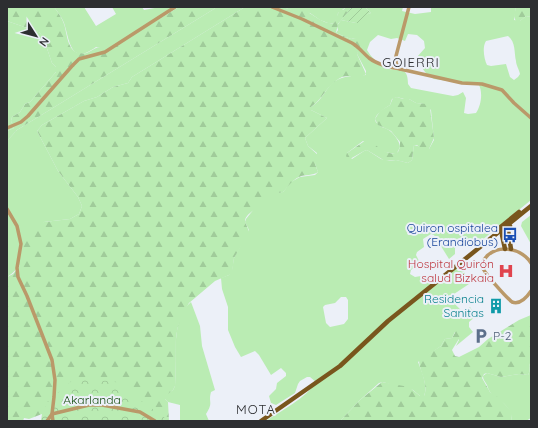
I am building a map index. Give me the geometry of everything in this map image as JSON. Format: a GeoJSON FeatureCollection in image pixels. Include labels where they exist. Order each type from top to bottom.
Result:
{"type":"FeatureCollection","features":[{"type":"Feature","properties":{"kind":"main road"},"geometry":{"type":"LineString","coordinates":[[511,249],[508,228],[529,207],[531,202]]}},
{"type":"Feature","properties":{"kind":"main road"},"geometry":{"type":"LineString","coordinates":[[456,265],[502,230],[520,213],[529,207]]}},
{"type":"Feature","properties":{"kind":"main road"},"geometry":{"type":"LineString","coordinates":[[261,421],[340,366],[388,321],[529,207]]}},
{"type":"Feature","properties":{"kind":"main road"},"geometry":{"type":"LineString","coordinates":[[502,230],[505,249]]}},
{"type":"Feature","properties":{"kind":"main road"},"geometry":{"type":"LineString","coordinates":[[465,258],[496,237],[503,240],[506,244],[510,242]]}},
{"type":"Feature","properties":{"kind":"street"},"geometry":{"type":"LineString","coordinates":[[7,128],[20,122],[28,116],[79,59],[105,52],[175,7]]}},
{"type":"Feature","properties":{"kind":"street"},"geometry":{"type":"LineString","coordinates":[[272,7],[302,19],[358,46],[375,62],[455,81],[482,84],[498,88],[502,90],[531,118]]}},
{"type":"Feature","properties":{"kind":"street"},"geometry":{"type":"LineString","coordinates":[[400,69],[396,63],[396,56],[409,7]]}},
{"type":"Feature","properties":{"kind":"street"},"geometry":{"type":"LineString","coordinates":[[7,209],[17,226],[22,244],[16,268],[18,277],[52,360],[55,380],[52,421]]}},
{"type":"Feature","properties":{"kind":"street"},"geometry":{"type":"LineString","coordinates":[[531,263],[524,255],[511,249],[505,249],[496,251],[487,256],[482,264],[483,269],[488,275],[510,300],[515,303],[524,299],[531,291]]}},
{"type":"Feature","properties":{"kind":"street"},"geometry":{"type":"LineString","coordinates":[[47,421],[52,414],[89,405],[102,405],[140,412],[155,421]]}},
{"type":"Feature","properties":{"kind":"green space"},"geometry":{"type":"Polygon","coordinates":[[[7,7],[54,7],[63,22],[68,41],[72,49],[75,52],[87,53],[95,48],[103,48],[108,50],[179,7],[215,7],[17,130],[7,141],[7,131],[14,128],[11,121],[12,117],[20,112],[25,104],[30,102],[56,72],[56,67],[52,63],[43,37],[39,32],[7,21],[7,7]]]}},
{"type":"Feature","properties":{"kind":"green space"},"geometry":{"type":"Polygon","coordinates":[[[54,7],[84,7],[96,26],[116,14],[112,7],[142,7],[144,10],[160,7],[179,7],[108,50],[96,47],[81,54],[76,53],[72,49],[63,21],[54,7]]]}},
{"type":"Feature","properties":{"kind":"green space"},"geometry":{"type":"Polygon","coordinates":[[[215,7],[245,7],[132,77],[128,83],[113,87],[97,97],[84,101],[42,125],[37,131],[58,171],[78,197],[82,206],[79,214],[70,219],[44,222],[23,260],[13,273],[7,277],[7,141],[17,130],[215,7]]]}},
{"type":"Feature","properties":{"kind":"green space"},"geometry":{"type":"Polygon","coordinates":[[[245,7],[282,7],[297,11],[298,9],[308,12],[324,22],[334,23],[340,9],[343,10],[346,7],[352,7],[338,24],[336,33],[351,39],[355,38],[360,41],[361,45],[357,54],[366,74],[361,76],[345,76],[337,80],[311,107],[311,110],[327,118],[305,138],[308,146],[319,156],[315,164],[318,172],[297,178],[283,192],[274,194],[268,201],[250,213],[245,220],[249,233],[234,258],[232,273],[215,281],[189,303],[178,326],[176,337],[175,386],[173,390],[165,396],[165,399],[168,402],[169,421],[41,421],[42,414],[29,419],[24,418],[23,421],[7,421],[7,277],[13,274],[19,267],[24,243],[35,226],[44,222],[70,219],[79,214],[82,206],[78,197],[58,171],[37,131],[42,125],[84,101],[97,97],[113,87],[128,83],[132,77],[245,7]]]}},
{"type":"Feature","properties":{"kind":"green space"},"geometry":{"type":"Polygon","coordinates":[[[283,7],[346,7],[338,13],[334,23],[328,23],[320,20],[310,13],[297,12],[283,7]]]}},
{"type":"Feature","properties":{"kind":"green space"},"geometry":{"type":"Polygon","coordinates":[[[352,7],[365,7],[371,13],[368,14],[363,23],[341,20],[352,7]]]}},
{"type":"Feature","properties":{"kind":"green space"},"geometry":{"type":"Polygon","coordinates":[[[365,7],[403,7],[402,11],[415,14],[431,12],[431,7],[516,7],[514,20],[520,21],[526,16],[531,17],[531,200],[476,245],[472,245],[464,240],[458,240],[455,244],[455,254],[449,259],[434,235],[431,234],[423,239],[424,247],[417,252],[416,255],[420,263],[411,270],[410,274],[415,277],[427,275],[437,278],[459,266],[462,266],[469,284],[451,296],[462,313],[470,307],[476,316],[469,322],[469,327],[473,332],[456,346],[459,340],[455,332],[452,338],[445,339],[441,346],[418,362],[425,383],[424,396],[420,396],[413,390],[405,387],[383,382],[379,383],[360,400],[340,421],[266,421],[300,399],[316,382],[310,377],[307,377],[300,381],[295,393],[276,405],[271,403],[269,396],[276,389],[277,383],[286,376],[286,373],[281,368],[271,375],[255,351],[241,357],[228,330],[228,307],[222,289],[221,278],[229,275],[232,270],[234,258],[249,230],[245,222],[246,219],[254,209],[274,193],[283,192],[291,182],[300,177],[315,175],[318,172],[315,164],[317,153],[308,146],[305,138],[327,118],[311,110],[311,107],[332,84],[340,78],[366,75],[366,71],[357,54],[358,49],[355,38],[351,39],[336,33],[338,30],[337,26],[341,20],[356,23],[371,13],[365,7]],[[408,34],[405,41],[378,35],[370,42],[367,50],[375,60],[386,68],[404,71],[408,78],[408,84],[411,88],[453,96],[463,92],[466,98],[464,113],[476,113],[481,99],[479,85],[434,79],[424,70],[417,57],[425,48],[424,41],[417,35],[408,34]],[[508,36],[486,41],[484,53],[487,65],[491,66],[506,64],[510,77],[514,80],[518,77],[520,74],[516,63],[514,44],[511,38],[508,36]],[[397,97],[392,99],[390,105],[378,114],[375,119],[379,125],[389,130],[396,138],[400,147],[397,153],[393,154],[384,152],[363,141],[347,153],[352,159],[367,150],[381,159],[389,161],[396,160],[408,163],[412,160],[414,145],[429,149],[434,140],[431,110],[424,104],[416,103],[409,99],[397,97]],[[341,297],[335,303],[325,305],[323,307],[326,323],[330,327],[344,324],[348,319],[348,300],[346,297],[341,297]]]}},
{"type":"Feature","properties":{"kind":"green space"},"geometry":{"type":"Polygon","coordinates":[[[516,7],[531,7],[531,17],[526,16],[519,22],[516,22],[514,16],[516,7]]]}},
{"type":"Feature","properties":{"kind":"green space"},"geometry":{"type":"Polygon","coordinates":[[[7,21],[39,32],[43,37],[52,63],[56,67],[56,72],[30,102],[25,104],[20,112],[12,117],[11,121],[14,128],[7,131],[7,21]]]}},
{"type":"Feature","properties":{"kind":"green space"},"geometry":{"type":"Polygon","coordinates":[[[397,97],[409,99],[416,103],[427,104],[430,108],[434,138],[429,149],[424,151],[417,145],[414,145],[412,160],[408,163],[396,160],[385,161],[367,150],[348,159],[346,156],[347,153],[366,140],[386,152],[398,152],[400,142],[391,131],[378,125],[375,119],[380,111],[390,105],[393,98],[397,97]]]}},
{"type":"Feature","properties":{"kind":"green space"},"geometry":{"type":"Polygon","coordinates":[[[531,215],[531,244],[521,226],[522,222],[531,215]]]}},
{"type":"Feature","properties":{"kind":"green space"},"geometry":{"type":"Polygon","coordinates":[[[191,302],[200,326],[202,346],[215,390],[211,392],[210,405],[206,414],[209,421],[180,421],[180,405],[168,402],[164,398],[165,395],[173,390],[175,386],[177,329],[184,309],[191,302]]]}},
{"type":"Feature","properties":{"kind":"green space"},"geometry":{"type":"Polygon","coordinates":[[[531,315],[531,361],[528,375],[519,374],[501,377],[487,373],[484,374],[482,378],[490,392],[499,398],[512,412],[511,421],[340,421],[360,400],[382,382],[409,387],[420,396],[424,396],[425,382],[419,360],[441,346],[445,339],[452,338],[456,331],[460,331],[462,334],[452,350],[455,356],[459,357],[479,347],[488,339],[519,320],[531,315]]]}},
{"type":"Feature","properties":{"kind":"green space"},"geometry":{"type":"Polygon","coordinates":[[[531,361],[531,418],[526,421],[511,421],[510,412],[502,402],[490,392],[483,376],[487,373],[501,377],[519,374],[528,375],[531,361]]]}},
{"type":"Feature","properties":{"kind":"green space","name":"Akarlanda"},"geometry":{"type":"Polygon","coordinates":[[[74,379],[114,381],[169,421],[41,421],[47,402],[74,379]]]}},
{"type":"Feature","properties":{"kind":"place","name":"Quiron ospitalea (Erandiobus)"},"geometry":{"type":"Point","coordinates":[510,235]}},
{"type":"Feature","properties":{"kind":"place","name":"Hospital Quirón salud Bizkaia"},"geometry":{"type":"Point","coordinates":[506,271]}},
{"type":"Feature","properties":{"kind":"place","name":"Residencia Sanitas"},"geometry":{"type":"Point","coordinates":[496,306]}},
{"type":"Feature","properties":{"kind":"place","name":"P-2"},"geometry":{"type":"Point","coordinates":[481,336]}},
{"type":"Feature","properties":{"kind":"district","name":"GOIERRI"},"geometry":{"type":"Point","coordinates":[411,62]}},
{"type":"Feature","properties":{"kind":"district","name":"MOTA"},"geometry":{"type":"Point","coordinates":[256,409]}}]}
